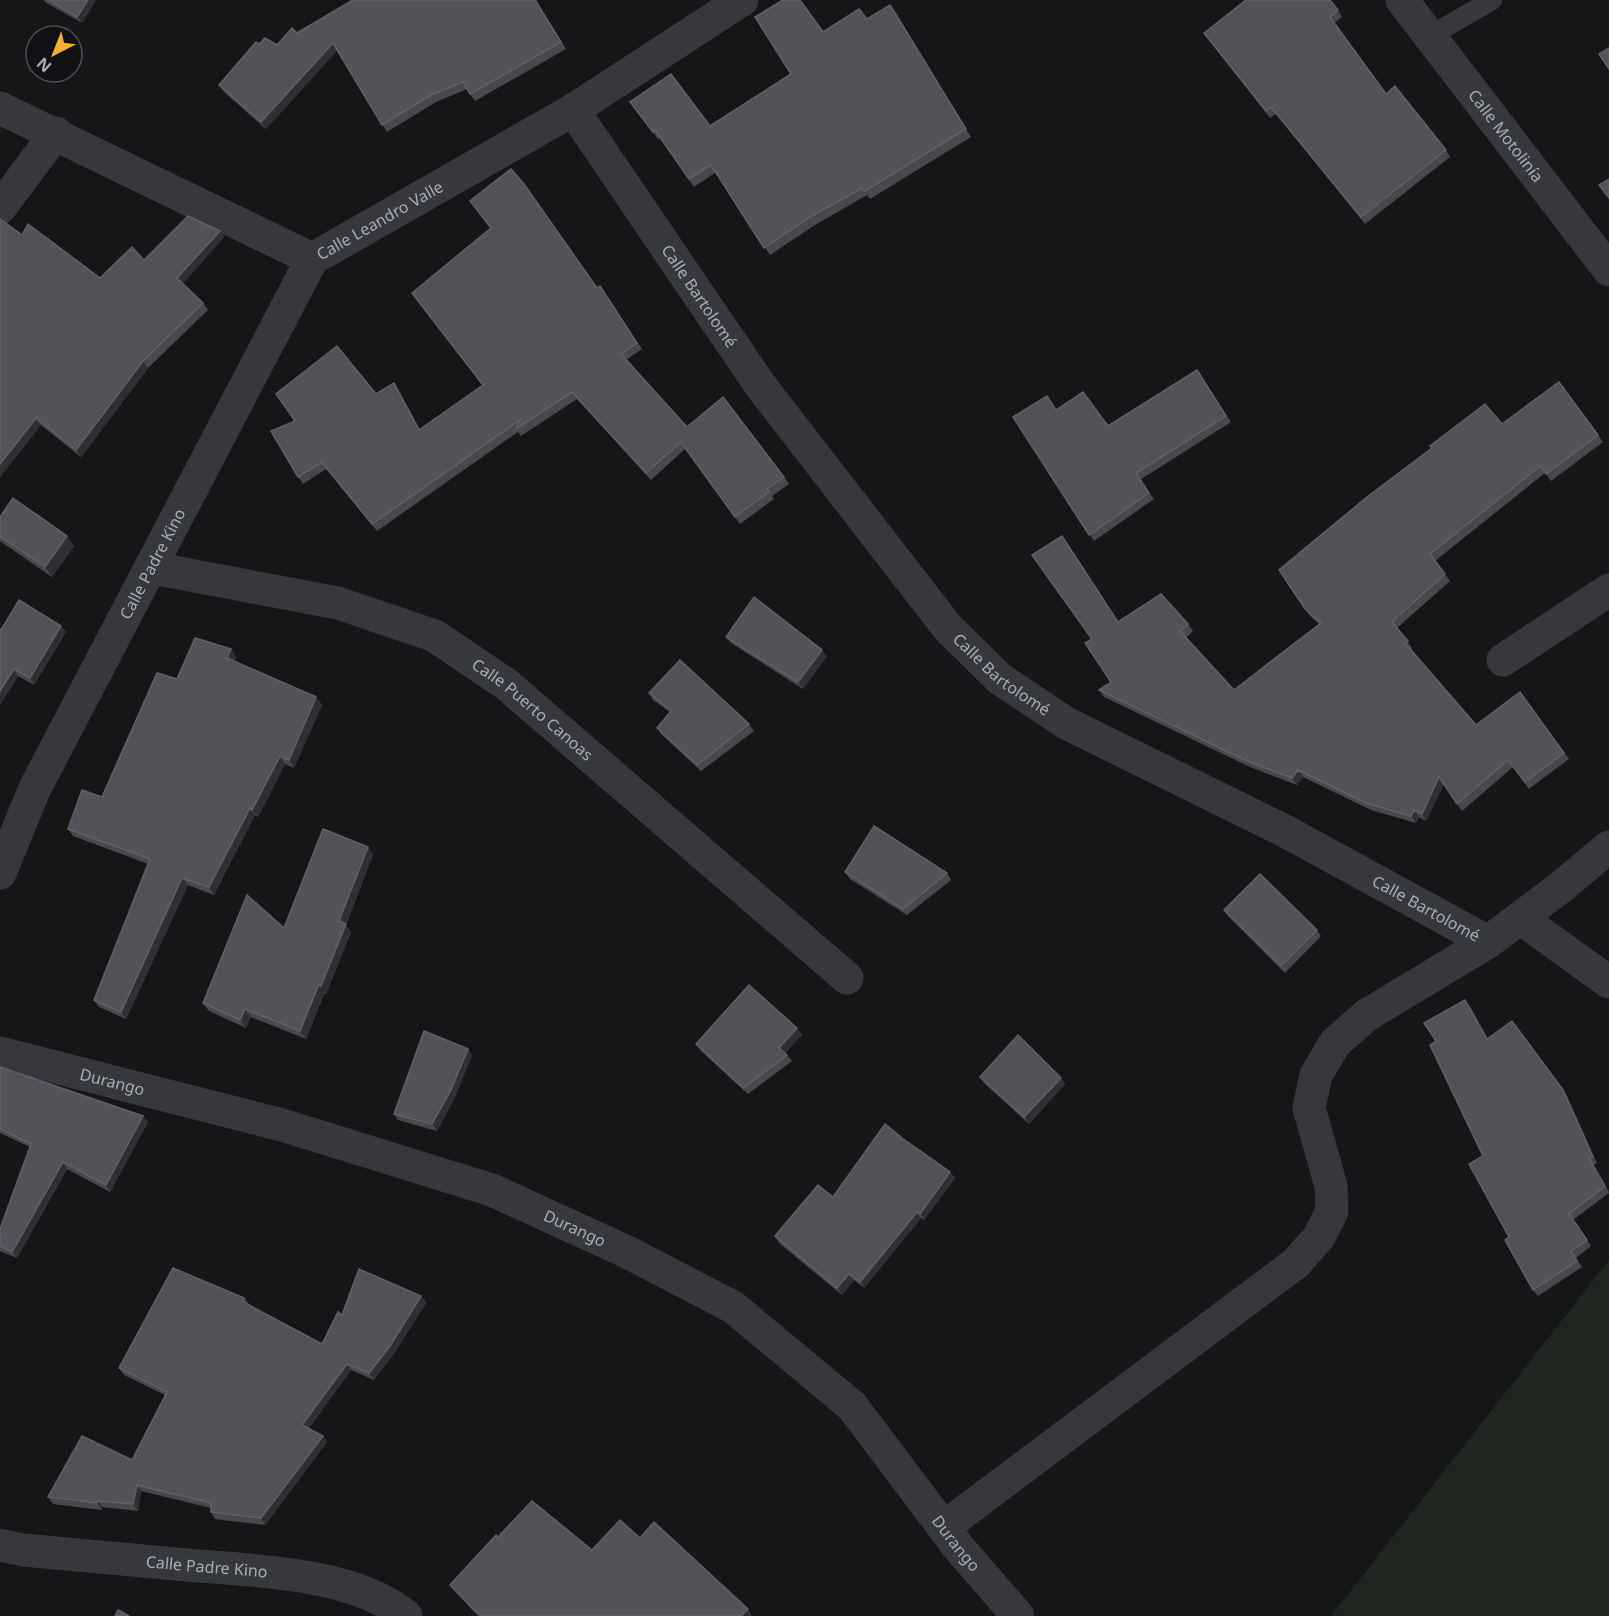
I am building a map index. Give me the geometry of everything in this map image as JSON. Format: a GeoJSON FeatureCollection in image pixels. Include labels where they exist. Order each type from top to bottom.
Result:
{"type":"FeatureCollection","features":[{"type":"Feature","properties":{"kind":"street","name":"Calle Leandro Valle"},"geometry":{"type":"LineString","coordinates":[[0,108],[312,259],[573,110],[742,0]]}},
{"type":"Feature","properties":{"kind":"street","name":"Calle Motolinía"},"geometry":{"type":"LineString","coordinates":[[1402,0],[1609,270]]}},
{"type":"Feature","properties":{"kind":"street","name":"Calle Bartolomé"},"geometry":{"type":"LineString","coordinates":[[573,110],[760,385],[948,628],[1000,679],[1066,723],[1285,831],[1488,942],[1609,847]]}},
{"type":"Feature","properties":{"kind":"street"},"geometry":{"type":"LineString","coordinates":[[0,208],[56,134]]}},
{"type":"Feature","properties":{"kind":"street","name":"Calle Padre Kino"},"geometry":{"type":"LineString","coordinates":[[0,873],[35,788],[312,259]]}},
{"type":"Feature","properties":{"kind":"street","name":"Calle Puerto Canoas"},"geometry":{"type":"LineString","coordinates":[[152,568],[338,603],[435,636],[506,684],[847,978]]}},
{"type":"Feature","properties":{"kind":"street"},"geometry":{"type":"LineString","coordinates":[[1503,660],[1609,590]]}},
{"type":"Feature","properties":{"kind":"street"},"geometry":{"type":"LineString","coordinates":[[1520,918],[1609,982]]}},
{"type":"Feature","properties":{"kind":"street"},"geometry":{"type":"LineString","coordinates":[[944,1527],[1296,1263],[1319,1237],[1332,1210],[1331,1186],[1309,1108],[1316,1075],[1335,1043],[1367,1015],[1488,942]]}},
{"type":"Feature","properties":{"kind":"street","name":"Durango"},"geometry":{"type":"LineString","coordinates":[[0,1053],[282,1125],[492,1190],[627,1252],[733,1308],[852,1406],[959,1548],[1018,1616]]}},
{"type":"Feature","properties":{"kind":"street","name":"Calle Padre Kino"},"geometry":{"type":"LineString","coordinates":[[0,1545],[23,1550],[283,1574],[336,1583],[390,1603],[406,1616]]}},
{"type":"Feature","properties":{"kind":"lane"},"geometry":{"type":"LineString","coordinates":[[1430,36],[1492,0]]}},
{"type":"Feature","properties":{"kind":"shaded area"},"geometry":{"type":"Polygon","coordinates":[[[1609,1260],[1609,1616],[1331,1616],[1609,1260]]]}},
{"type":"Feature","properties":{"kind":"building"},"geometry":{"type":"Polygon","coordinates":[[[49,0],[88,0],[77,17],[49,0]]]}},
{"type":"Feature","properties":{"kind":"building"},"geometry":{"type":"Polygon","coordinates":[[[353,0],[535,0],[561,42],[470,94],[463,82],[431,95],[382,125],[333,43],[261,122],[219,85],[256,42],[259,44],[265,38],[277,45],[292,28],[297,33],[353,0]]]}},
{"type":"Feature","properties":{"kind":"building"},"geometry":{"type":"Polygon","coordinates":[[[783,0],[800,0],[823,32],[859,9],[867,19],[890,5],[966,129],[865,191],[862,188],[810,217],[764,248],[711,165],[689,179],[655,130],[653,132],[630,102],[671,74],[710,126],[791,74],[755,17],[783,0]]]}},
{"type":"Feature","properties":{"kind":"building"},"geometry":{"type":"Polygon","coordinates":[[[1246,0],[1330,0],[1338,10],[1330,17],[1386,94],[1395,86],[1446,150],[1361,217],[1271,107],[1266,111],[1204,33],[1246,0]]]}},
{"type":"Feature","properties":{"kind":"building"},"geometry":{"type":"Polygon","coordinates":[[[1609,48],[1609,69],[1599,54],[1609,48]]]}},
{"type":"Feature","properties":{"kind":"building"},"geometry":{"type":"Polygon","coordinates":[[[511,169],[597,288],[600,286],[637,343],[621,354],[687,427],[723,397],[784,477],[767,489],[769,492],[735,517],[681,442],[646,473],[572,392],[516,429],[520,420],[372,524],[322,462],[298,477],[271,431],[295,421],[276,394],[337,346],[376,394],[394,383],[419,430],[483,385],[412,293],[491,228],[470,201],[511,169]]]}},
{"type":"Feature","properties":{"kind":"building"},"geometry":{"type":"Polygon","coordinates":[[[1609,179],[1609,198],[1599,185],[1609,179]]]}},
{"type":"Feature","properties":{"kind":"building"},"geometry":{"type":"Polygon","coordinates":[[[188,216],[220,231],[177,278],[203,303],[143,361],[76,450],[36,418],[0,464],[0,219],[22,235],[28,224],[100,278],[132,247],[144,260],[188,216]]]}},
{"type":"Feature","properties":{"kind":"building"},"geometry":{"type":"Polygon","coordinates":[[[1197,370],[1226,416],[1136,473],[1149,493],[1089,535],[1013,417],[1047,396],[1056,410],[1083,392],[1108,426],[1197,370]]]}},
{"type":"Feature","properties":{"kind":"building"},"geometry":{"type":"Polygon","coordinates":[[[1559,382],[1598,435],[1546,474],[1540,466],[1430,554],[1445,574],[1392,622],[1408,641],[1405,643],[1476,725],[1520,692],[1564,753],[1525,782],[1508,760],[1457,804],[1439,777],[1422,814],[1414,810],[1411,816],[1366,803],[1298,770],[1292,778],[1245,760],[1099,690],[1111,682],[1085,643],[1092,639],[1032,555],[1062,536],[1118,622],[1161,594],[1188,624],[1180,631],[1234,690],[1321,623],[1305,609],[1279,570],[1367,497],[1432,448],[1430,446],[1485,404],[1502,424],[1559,382]]]}},
{"type":"Feature","properties":{"kind":"building"},"geometry":{"type":"Polygon","coordinates":[[[13,498],[67,536],[45,567],[0,536],[0,517],[13,498]]]}},
{"type":"Feature","properties":{"kind":"building"},"geometry":{"type":"Polygon","coordinates":[[[754,597],[822,650],[798,682],[726,637],[754,597]]]}},
{"type":"Feature","properties":{"kind":"building"},"geometry":{"type":"Polygon","coordinates":[[[19,600],[61,626],[30,678],[14,669],[0,691],[0,629],[19,600]]]}},
{"type":"Feature","properties":{"kind":"building"},"geometry":{"type":"Polygon","coordinates":[[[195,638],[231,649],[227,658],[316,697],[289,760],[280,756],[209,887],[182,878],[121,1012],[94,1000],[150,859],[68,829],[82,790],[102,797],[157,673],[177,679],[195,638]]]}},
{"type":"Feature","properties":{"kind":"building"},"geometry":{"type":"Polygon","coordinates":[[[680,660],[749,724],[697,765],[657,728],[671,711],[649,693],[680,660]]]}},
{"type":"Feature","properties":{"kind":"building"},"geometry":{"type":"Polygon","coordinates":[[[874,826],[947,873],[903,909],[845,872],[874,826]]]}},
{"type":"Feature","properties":{"kind":"building"},"geometry":{"type":"Polygon","coordinates":[[[323,829],[368,847],[339,921],[346,924],[300,1031],[245,1009],[240,1020],[203,1003],[247,895],[284,928],[323,829]]]}},
{"type":"Feature","properties":{"kind":"building"},"geometry":{"type":"Polygon","coordinates":[[[1260,874],[1317,930],[1281,966],[1224,910],[1260,874]]]}},
{"type":"Feature","properties":{"kind":"building"},"geometry":{"type":"Polygon","coordinates":[[[749,985],[797,1028],[779,1048],[787,1055],[743,1088],[696,1044],[749,985]]]}},
{"type":"Feature","properties":{"kind":"building"},"geometry":{"type":"Polygon","coordinates":[[[1465,1000],[1487,1039],[1512,1021],[1563,1090],[1593,1157],[1589,1158],[1605,1186],[1569,1214],[1587,1240],[1571,1251],[1577,1261],[1533,1290],[1505,1240],[1509,1237],[1469,1164],[1483,1156],[1430,1045],[1436,1041],[1424,1023],[1465,1000]]]}},
{"type":"Feature","properties":{"kind":"building"},"geometry":{"type":"Polygon","coordinates":[[[424,1031],[468,1049],[451,1090],[432,1124],[394,1114],[424,1031]]]}},
{"type":"Feature","properties":{"kind":"building"},"geometry":{"type":"Polygon","coordinates":[[[1018,1035],[1061,1078],[1024,1117],[980,1077],[1018,1035]]]}},
{"type":"Feature","properties":{"kind":"building"},"geometry":{"type":"Polygon","coordinates":[[[0,1067],[143,1116],[106,1185],[63,1162],[12,1252],[0,1246],[0,1229],[31,1144],[0,1129],[0,1067]]]}},
{"type":"Feature","properties":{"kind":"building"},"geometry":{"type":"Polygon","coordinates":[[[885,1124],[950,1172],[920,1214],[917,1212],[860,1282],[849,1274],[837,1288],[775,1236],[818,1185],[833,1197],[885,1124]]]}},
{"type":"Feature","properties":{"kind":"building"},"geometry":{"type":"Polygon","coordinates":[[[173,1268],[244,1298],[243,1302],[322,1344],[338,1312],[342,1315],[359,1269],[421,1296],[390,1346],[369,1373],[347,1364],[302,1425],[323,1436],[261,1518],[211,1512],[211,1503],[137,1485],[133,1504],[98,1501],[97,1503],[48,1497],[82,1436],[132,1460],[167,1392],[119,1368],[173,1268]]]}},
{"type":"Feature","properties":{"kind":"building"},"geometry":{"type":"Polygon","coordinates":[[[532,1501],[592,1550],[620,1520],[640,1538],[654,1522],[748,1609],[741,1616],[482,1616],[450,1585],[496,1535],[498,1537],[532,1501]]]}},
{"type":"Feature","properties":{"kind":"building"},"geometry":{"type":"Polygon","coordinates":[[[118,1610],[129,1616],[115,1616],[118,1610]]]}}]}
